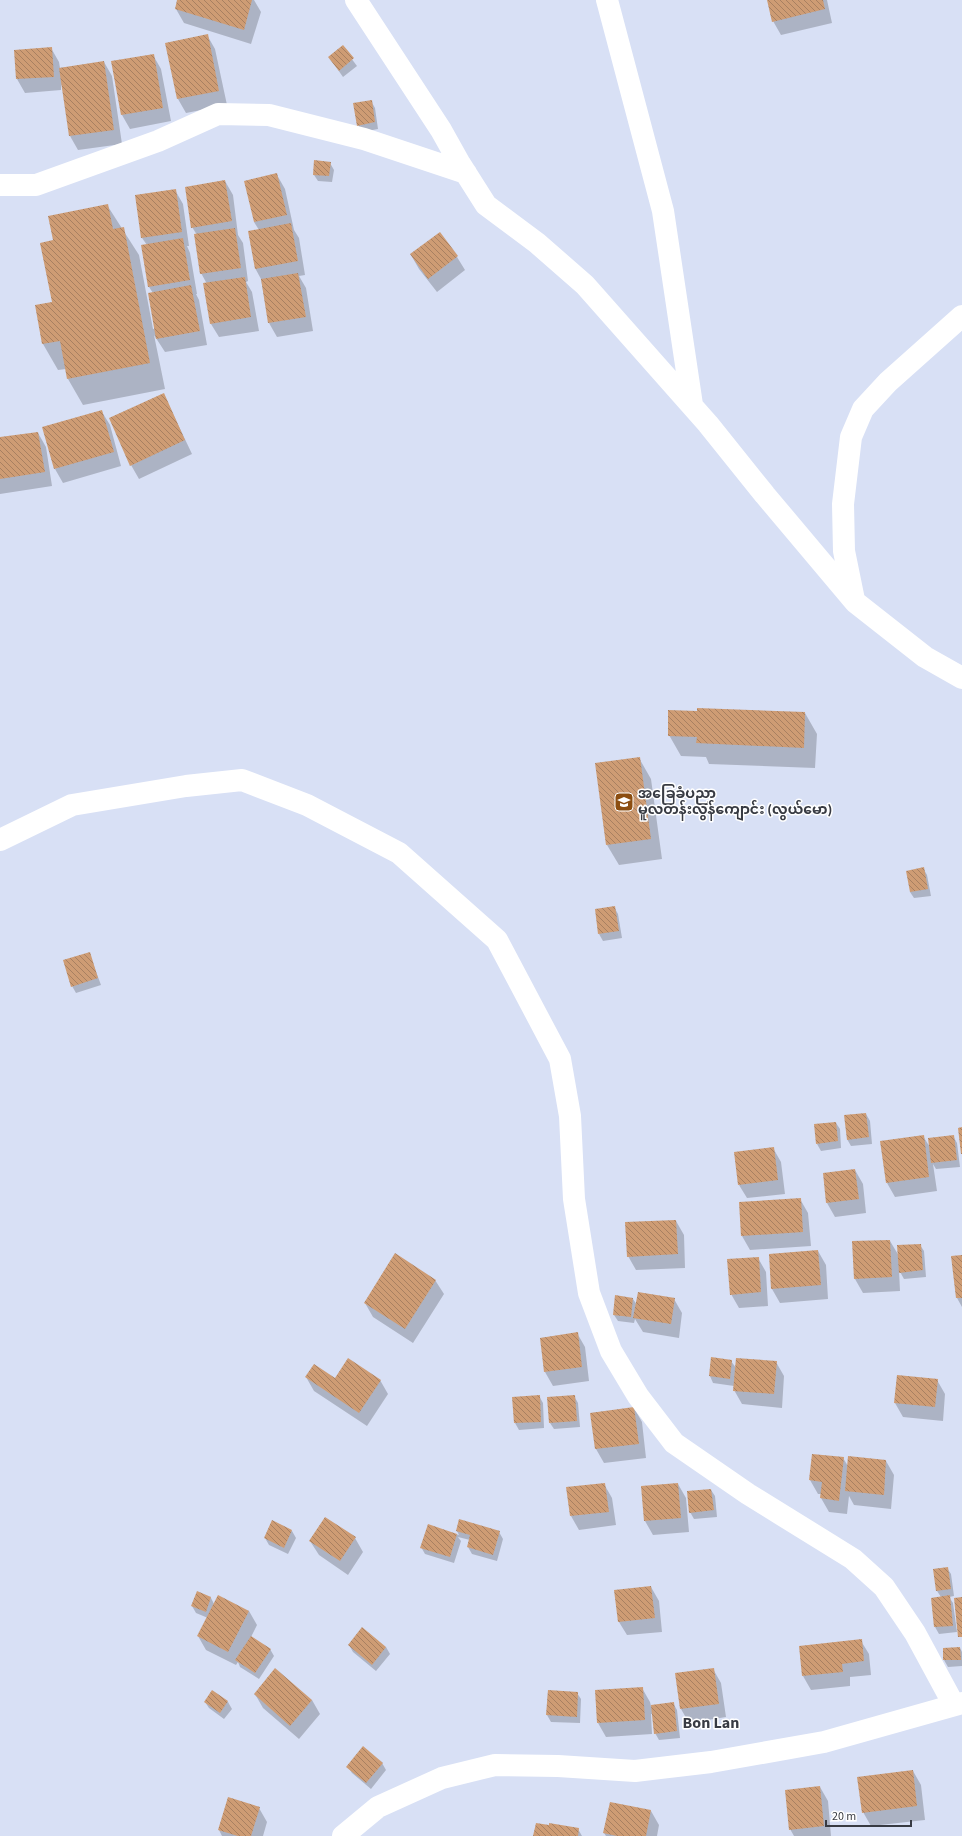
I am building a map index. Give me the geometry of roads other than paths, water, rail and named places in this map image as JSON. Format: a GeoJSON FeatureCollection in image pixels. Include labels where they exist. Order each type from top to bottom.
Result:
{"type":"FeatureCollection","features":[{"type":"Feature","properties":{"kind":"street"},"geometry":{"type":"LineString","coordinates":[[356,0],[441,130],[486,205],[537,243],[585,285],[692,405],[855,602],[925,657],[962,678]]}},
{"type":"Feature","properties":{"kind":"street"},"geometry":{"type":"LineString","coordinates":[[607,0],[663,211],[692,405]]}},
{"type":"Feature","properties":{"kind":"street"},"geometry":{"type":"LineString","coordinates":[[0,185],[36,185],[158,141],[218,114],[269,115],[364,139],[466,173]]}},
{"type":"Feature","properties":{"kind":"street"},"geometry":{"type":"LineString","coordinates":[[855,602],[844,551],[843,504],[851,436],[864,409],[888,382],[962,316]]}},
{"type":"Feature","properties":{"kind":"street"},"geometry":{"type":"LineString","coordinates":[[0,840],[72,805],[186,786],[242,780],[307,805],[399,853],[497,940],[560,1059],[570,1116],[574,1199],[589,1293],[611,1351],[638,1396],[674,1443],[748,1494],[853,1559],[884,1588],[915,1633],[958,1704],[824,1742],[711,1762],[635,1771],[558,1766],[495,1765],[442,1778],[378,1807],[343,1836]]}},
{"type":"Feature","properties":{"kind":"place","name":"အခြေခံပညာ မူလတန်းလွန်ကျောင်း (လွယ်မော)"},"geometry":{"type":"Point","coordinates":[624,802]}},
{"type":"Feature","properties":{"kind":"district","name":"Bon Lan"},"geometry":{"type":"Point","coordinates":[711,1723]}}]}
